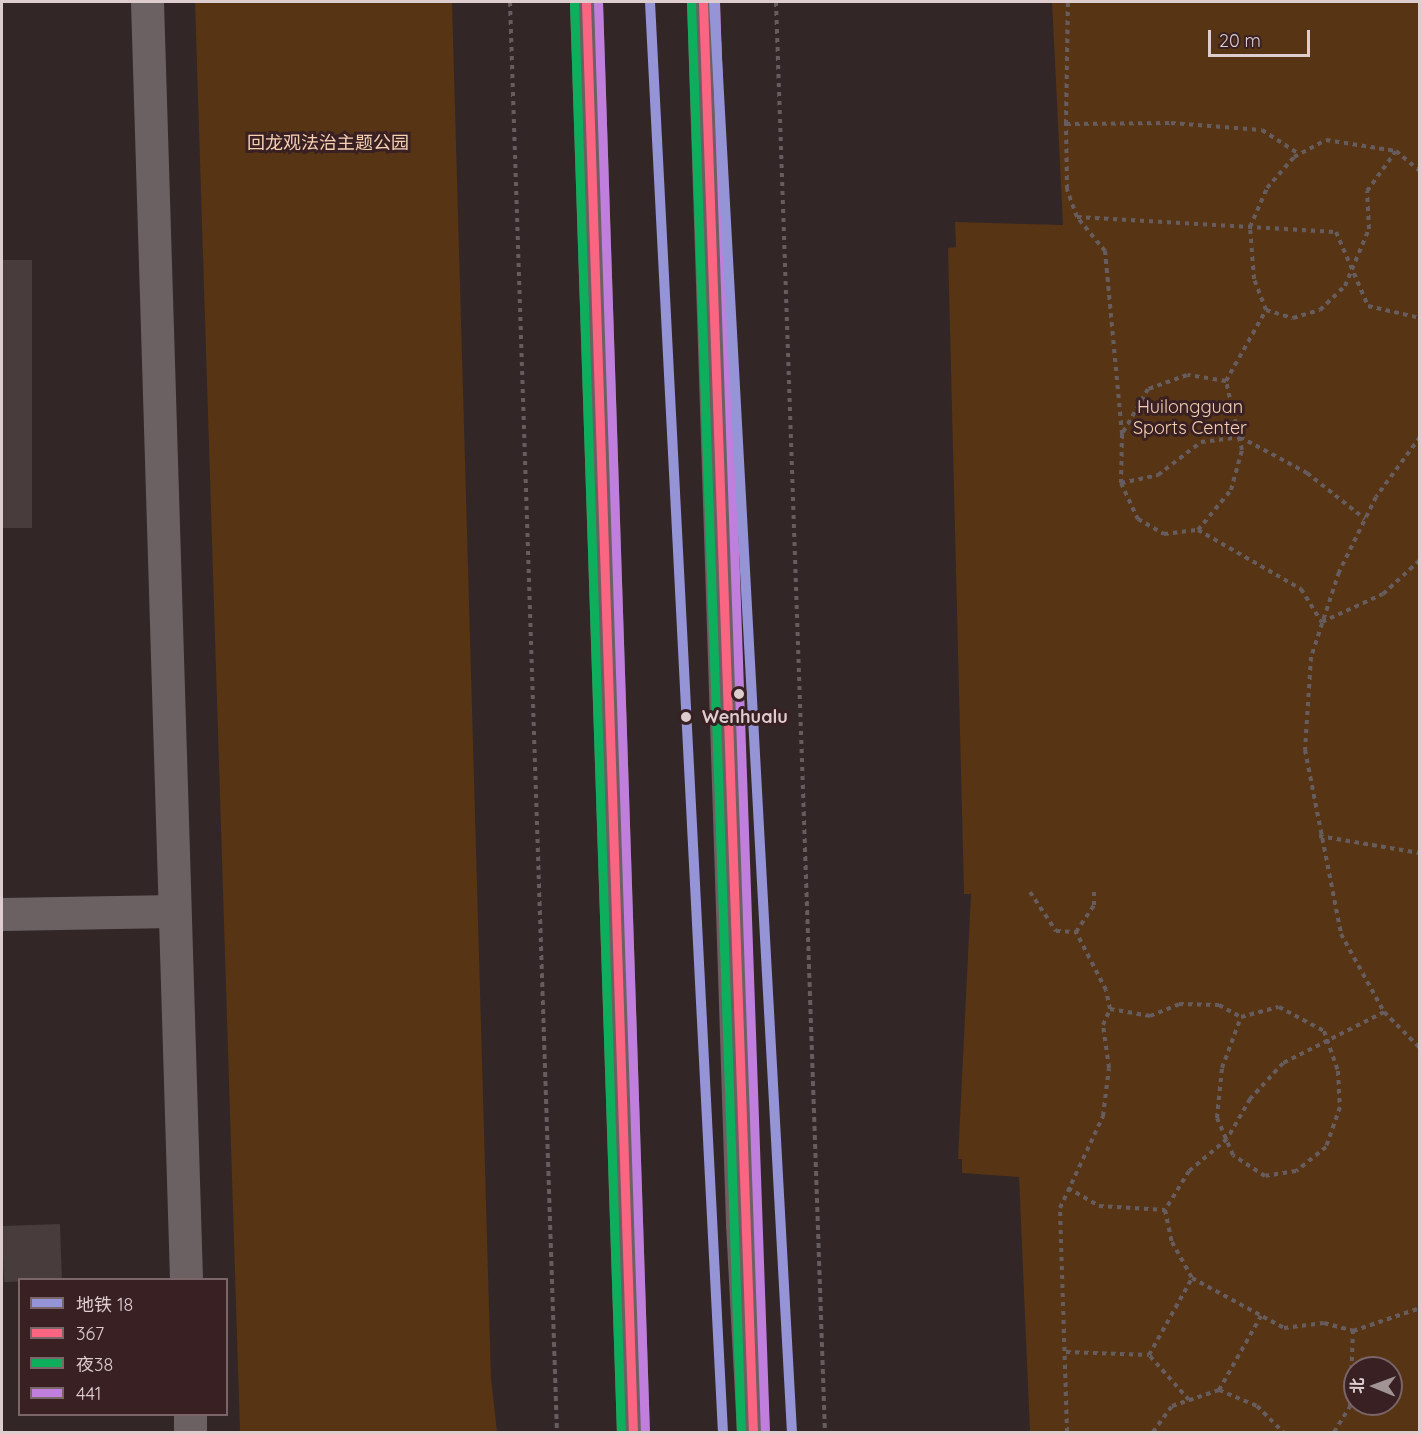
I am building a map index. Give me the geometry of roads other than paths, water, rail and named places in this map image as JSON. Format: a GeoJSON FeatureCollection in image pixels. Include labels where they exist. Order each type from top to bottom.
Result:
{"type":"FeatureCollection","features":[{"type":"Feature","properties":{"kind":"main road"},"geometry":{"type":"LineString","coordinates":[[586,2],[633,1432]]}},
{"type":"Feature","properties":{"kind":"main road"},"geometry":{"type":"LineString","coordinates":[[703,2],[741,1211],[753,1432]]}},
{"type":"Feature","properties":{"kind":"street"},"geometry":{"type":"LineString","coordinates":[[147,2],[186,1278]]}},
{"type":"Feature","properties":{"kind":"street"},"geometry":{"type":"LineString","coordinates":[[2,914],[174,911]]}},
{"type":"Feature","properties":{"kind":"street"},"geometry":{"type":"LineString","coordinates":[[190,1416],[190,1432]]}},
{"type":"Feature","properties":{"kind":"metro line","name":"18"},"geometry":{"type":"LineString","coordinates":[[650,2],[723,1432]]}},
{"type":"Feature","properties":{"kind":"metro line","name":"18"},"geometry":{"type":"LineString","coordinates":[[714,2],[792,1432]]}},
{"type":"Feature","properties":{"kind":"place","name":"Wenhualu"},"geometry":{"type":"Point","coordinates":[686,717]}},
{"type":"Feature","properties":{"kind":"park label","name":"回龙观法治主题公园"},"geometry":{"type":"Point","coordinates":[328,143]}},
{"type":"Feature","properties":{"kind":"park label","name":"Huilongguan Sports Center"},"geometry":{"type":"Point","coordinates":[1190,418]}}]}
